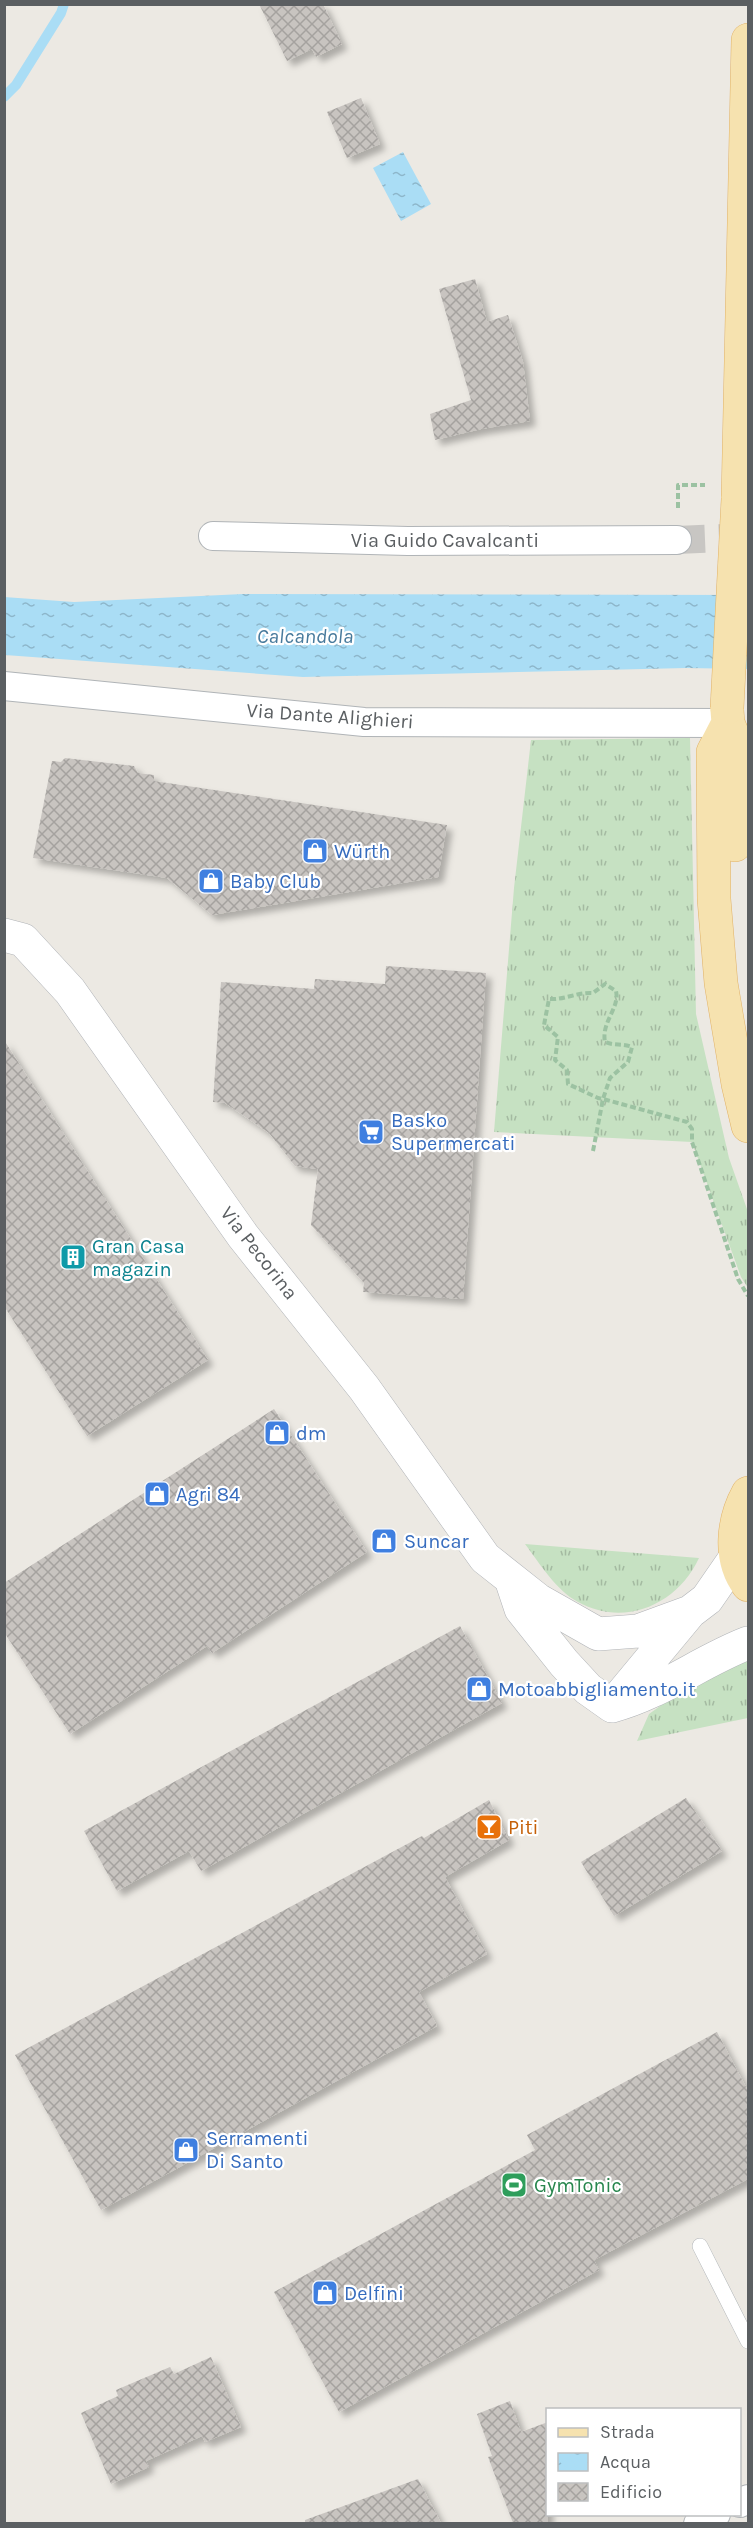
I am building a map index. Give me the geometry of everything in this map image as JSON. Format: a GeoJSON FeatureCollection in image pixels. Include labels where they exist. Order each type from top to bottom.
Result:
{"type":"FeatureCollection","features":[{"type":"Feature","properties":{"kind":"main road"},"geometry":{"type":"LineString","coordinates":[[748,40],[735,718],[740,750],[732,891],[736,971],[748,1051]]}},
{"type":"Feature","properties":{"kind":"main road"},"geometry":{"type":"LineString","coordinates":[[735,718],[714,752],[714,899],[721,983],[738,1084],[748,1126]]}},
{"type":"Feature","properties":{"kind":"main road"},"geometry":{"type":"LineString","coordinates":[[742,1571],[735,1532],[740,1507],[748,1494]]}},
{"type":"Feature","properties":{"kind":"street","name":"Via Guido Cavalcanti"},"geometry":{"type":"LineString","coordinates":[[213,536],[408,541],[677,540]]}},
{"type":"Feature","properties":{"kind":"street","name":"Via Dante Alighieri"},"geometry":{"type":"LineString","coordinates":[[4,686],[364,722],[735,718]]}},
{"type":"Feature","properties":{"kind":"street","name":"Via Pecorina"},"geometry":{"type":"LineString","coordinates":[[4,935],[23,940],[70,991],[243,1236],[364,1388],[485,1558],[538,1600],[598,1634],[638,1632],[690,1612]]}},
{"type":"Feature","properties":{"kind":"street","name":"Via Pecorina"},"geometry":{"type":"LineString","coordinates":[[612,1706],[690,1612],[742,1571]]}},
{"type":"Feature","properties":{"kind":"street"},"geometry":{"type":"LineString","coordinates":[[510,1578],[521,1609],[549,1645],[588,1689],[612,1706],[637,1700],[721,1653],[748,1643]]}},
{"type":"Feature","properties":{"kind":"street"},"geometry":{"type":"LineString","coordinates":[[698,2523],[712,2516]]}},
{"type":"Feature","properties":{"kind":"lane"},"geometry":{"type":"LineString","coordinates":[[700,2246],[748,2341]]}},
{"type":"Feature","properties":{"kind":"path"},"geometry":{"type":"LineString","coordinates":[[677,540],[678,484],[738,492]]}},
{"type":"Feature","properties":{"kind":"path"},"geometry":{"type":"LineString","coordinates":[[593,1151],[603,1099],[610,1078],[628,1062],[632,1047],[624,1043],[612,1045],[605,1042],[603,1032],[618,998],[616,991],[605,984],[593,993],[583,992],[559,1000],[549,999],[544,1025],[558,1036],[555,1060],[567,1070],[568,1084],[603,1099],[687,1122],[692,1129],[692,1142],[738,1279],[748,1296]]}},
{"type":"Feature","properties":{"kind":"green space"},"geometry":{"type":"Polygon","coordinates":[[[690,738],[696,1014],[729,1158],[748,1212],[748,1288],[741,1277],[692,1142],[494,1132],[514,888],[531,740],[690,738]]]}},
{"type":"Feature","properties":{"kind":"green space"},"geometry":{"type":"Polygon","coordinates":[[[525,1544],[699,1558],[690,1574],[664,1599],[631,1612],[614,1613],[596,1609],[570,1597],[549,1576],[525,1544]]]}},
{"type":"Feature","properties":{"kind":"green space"},"geometry":{"type":"Polygon","coordinates":[[[748,1654],[748,1718],[637,1741],[649,1714],[677,1694],[748,1654]]]}},
{"type":"Feature","properties":{"kind":"water"},"geometry":{"type":"Polygon","coordinates":[[[403,152],[431,204],[401,221],[373,168],[403,152]]]}},
{"type":"Feature","properties":{"kind":"water","name":"Calcandola"},"geometry":{"type":"Polygon","coordinates":[[[243,594],[748,595],[748,669],[686,668],[303,677],[5,655],[4,597],[74,602],[243,594]]]}},
{"type":"Feature","properties":{"kind":"building"},"geometry":{"type":"Polygon","coordinates":[[[259,4],[323,4],[342,44],[316,57],[312,49],[287,61],[259,4]]]}},
{"type":"Feature","properties":{"kind":"building"},"geometry":{"type":"Polygon","coordinates":[[[361,98],[380,144],[347,158],[327,112],[361,98]]]}},
{"type":"Feature","properties":{"kind":"building"},"geometry":{"type":"Polygon","coordinates":[[[475,279],[487,322],[508,315],[523,362],[530,421],[435,440],[430,414],[471,400],[439,289],[475,279]]]}},
{"type":"Feature","properties":{"kind":"building","name":"Würth"},"geometry":{"type":"Polygon","coordinates":[[[65,758],[134,766],[138,773],[154,775],[154,781],[447,825],[438,877],[212,915],[167,878],[33,858],[52,761],[61,762],[65,758]]]}},
{"type":"Feature","properties":{"kind":"building","name":"Basko Supermercati"},"geometry":{"type":"Polygon","coordinates":[[[386,966],[486,973],[463,1299],[363,1292],[364,1283],[311,1225],[318,1169],[295,1166],[269,1133],[225,1103],[213,1102],[221,982],[314,989],[315,979],[385,984],[386,966]]]}},
{"type":"Feature","properties":{"kind":"building","name":"Gran Casa magazin"},"geometry":{"type":"Polygon","coordinates":[[[4,1040],[208,1360],[87,1436],[4,1306],[4,1040]]]}},
{"type":"Feature","properties":{"kind":"building"},"geometry":{"type":"Polygon","coordinates":[[[274,1409],[367,1552],[212,1653],[207,1646],[70,1734],[4,1632],[4,1583],[274,1409]]]}},
{"type":"Feature","properties":{"kind":"building"},"geometry":{"type":"Polygon","coordinates":[[[460,1626],[502,1703],[201,1871],[189,1851],[117,1891],[84,1831],[460,1626]]]}},
{"type":"Feature","properties":{"kind":"building"},"geometry":{"type":"Polygon","coordinates":[[[686,1798],[722,1851],[614,1916],[581,1862],[686,1798]]]}},
{"type":"Feature","properties":{"kind":"building"},"geometry":{"type":"Polygon","coordinates":[[[489,1800],[509,1840],[445,1877],[487,1954],[419,1992],[437,2026],[101,2210],[15,2055],[422,1836],[424,1838],[489,1800]]]}},
{"type":"Feature","properties":{"kind":"building"},"geometry":{"type":"Polygon","coordinates":[[[717,2032],[748,2091],[748,2179],[594,2260],[599,2270],[339,2412],[274,2292],[535,2150],[527,2135],[717,2032]]]}},
{"type":"Feature","properties":{"kind":"building"},"geometry":{"type":"Polygon","coordinates":[[[211,2357],[241,2427],[205,2442],[202,2436],[146,2461],[149,2467],[111,2484],[81,2413],[118,2396],[116,2390],[170,2367],[174,2374],[211,2357]]]}},
{"type":"Feature","properties":{"kind":"building"},"geometry":{"type":"Polygon","coordinates":[[[510,2401],[521,2432],[546,2423],[546,2516],[548,2516],[548,2523],[513,2523],[488,2457],[492,2456],[477,2414],[510,2401]]]}},
{"type":"Feature","properties":{"kind":"building"},"geometry":{"type":"Polygon","coordinates":[[[418,2479],[441,2523],[305,2523],[305,2520],[418,2479]]]}},
{"type":"Feature","properties":{"kind":"waterway"},"geometry":{"type":"LineString","coordinates":[[4,97],[16,85],[61,13],[64,4]]}},
{"type":"Feature","properties":{"kind":"tunnel"},"geometry":{"type":"LineString","coordinates":[[677,540],[748,537]]}},
{"type":"Feature","properties":{"kind":"place","name":"Würth"},"geometry":{"type":"Point","coordinates":[315,851]}},
{"type":"Feature","properties":{"kind":"place","name":"Baby Club"},"geometry":{"type":"Point","coordinates":[211,881]}},
{"type":"Feature","properties":{"kind":"place","name":"Basko Supermercati"},"geometry":{"type":"Point","coordinates":[371,1132]}},
{"type":"Feature","properties":{"kind":"place","name":"Gran Casa magazin"},"geometry":{"type":"Point","coordinates":[73,1257]}},
{"type":"Feature","properties":{"kind":"place","name":"dm"},"geometry":{"type":"Point","coordinates":[277,1433]}},
{"type":"Feature","properties":{"kind":"place","name":"Agri 84"},"geometry":{"type":"Point","coordinates":[157,1494]}},
{"type":"Feature","properties":{"kind":"place","name":"Suncar"},"geometry":{"type":"Point","coordinates":[384,1541]}},
{"type":"Feature","properties":{"kind":"place","name":"Motoabbigliamento.it"},"geometry":{"type":"Point","coordinates":[479,1689]}},
{"type":"Feature","properties":{"kind":"place","name":"Piti"},"geometry":{"type":"Point","coordinates":[489,1827]}},
{"type":"Feature","properties":{"kind":"place","name":"Serramenti Di Santo"},"geometry":{"type":"Point","coordinates":[186,2150]}},
{"type":"Feature","properties":{"kind":"place","name":"GymTonic"},"geometry":{"type":"Point","coordinates":[514,2185]}},
{"type":"Feature","properties":{"kind":"place","name":"Delfini"},"geometry":{"type":"Point","coordinates":[325,2293]}}]}
